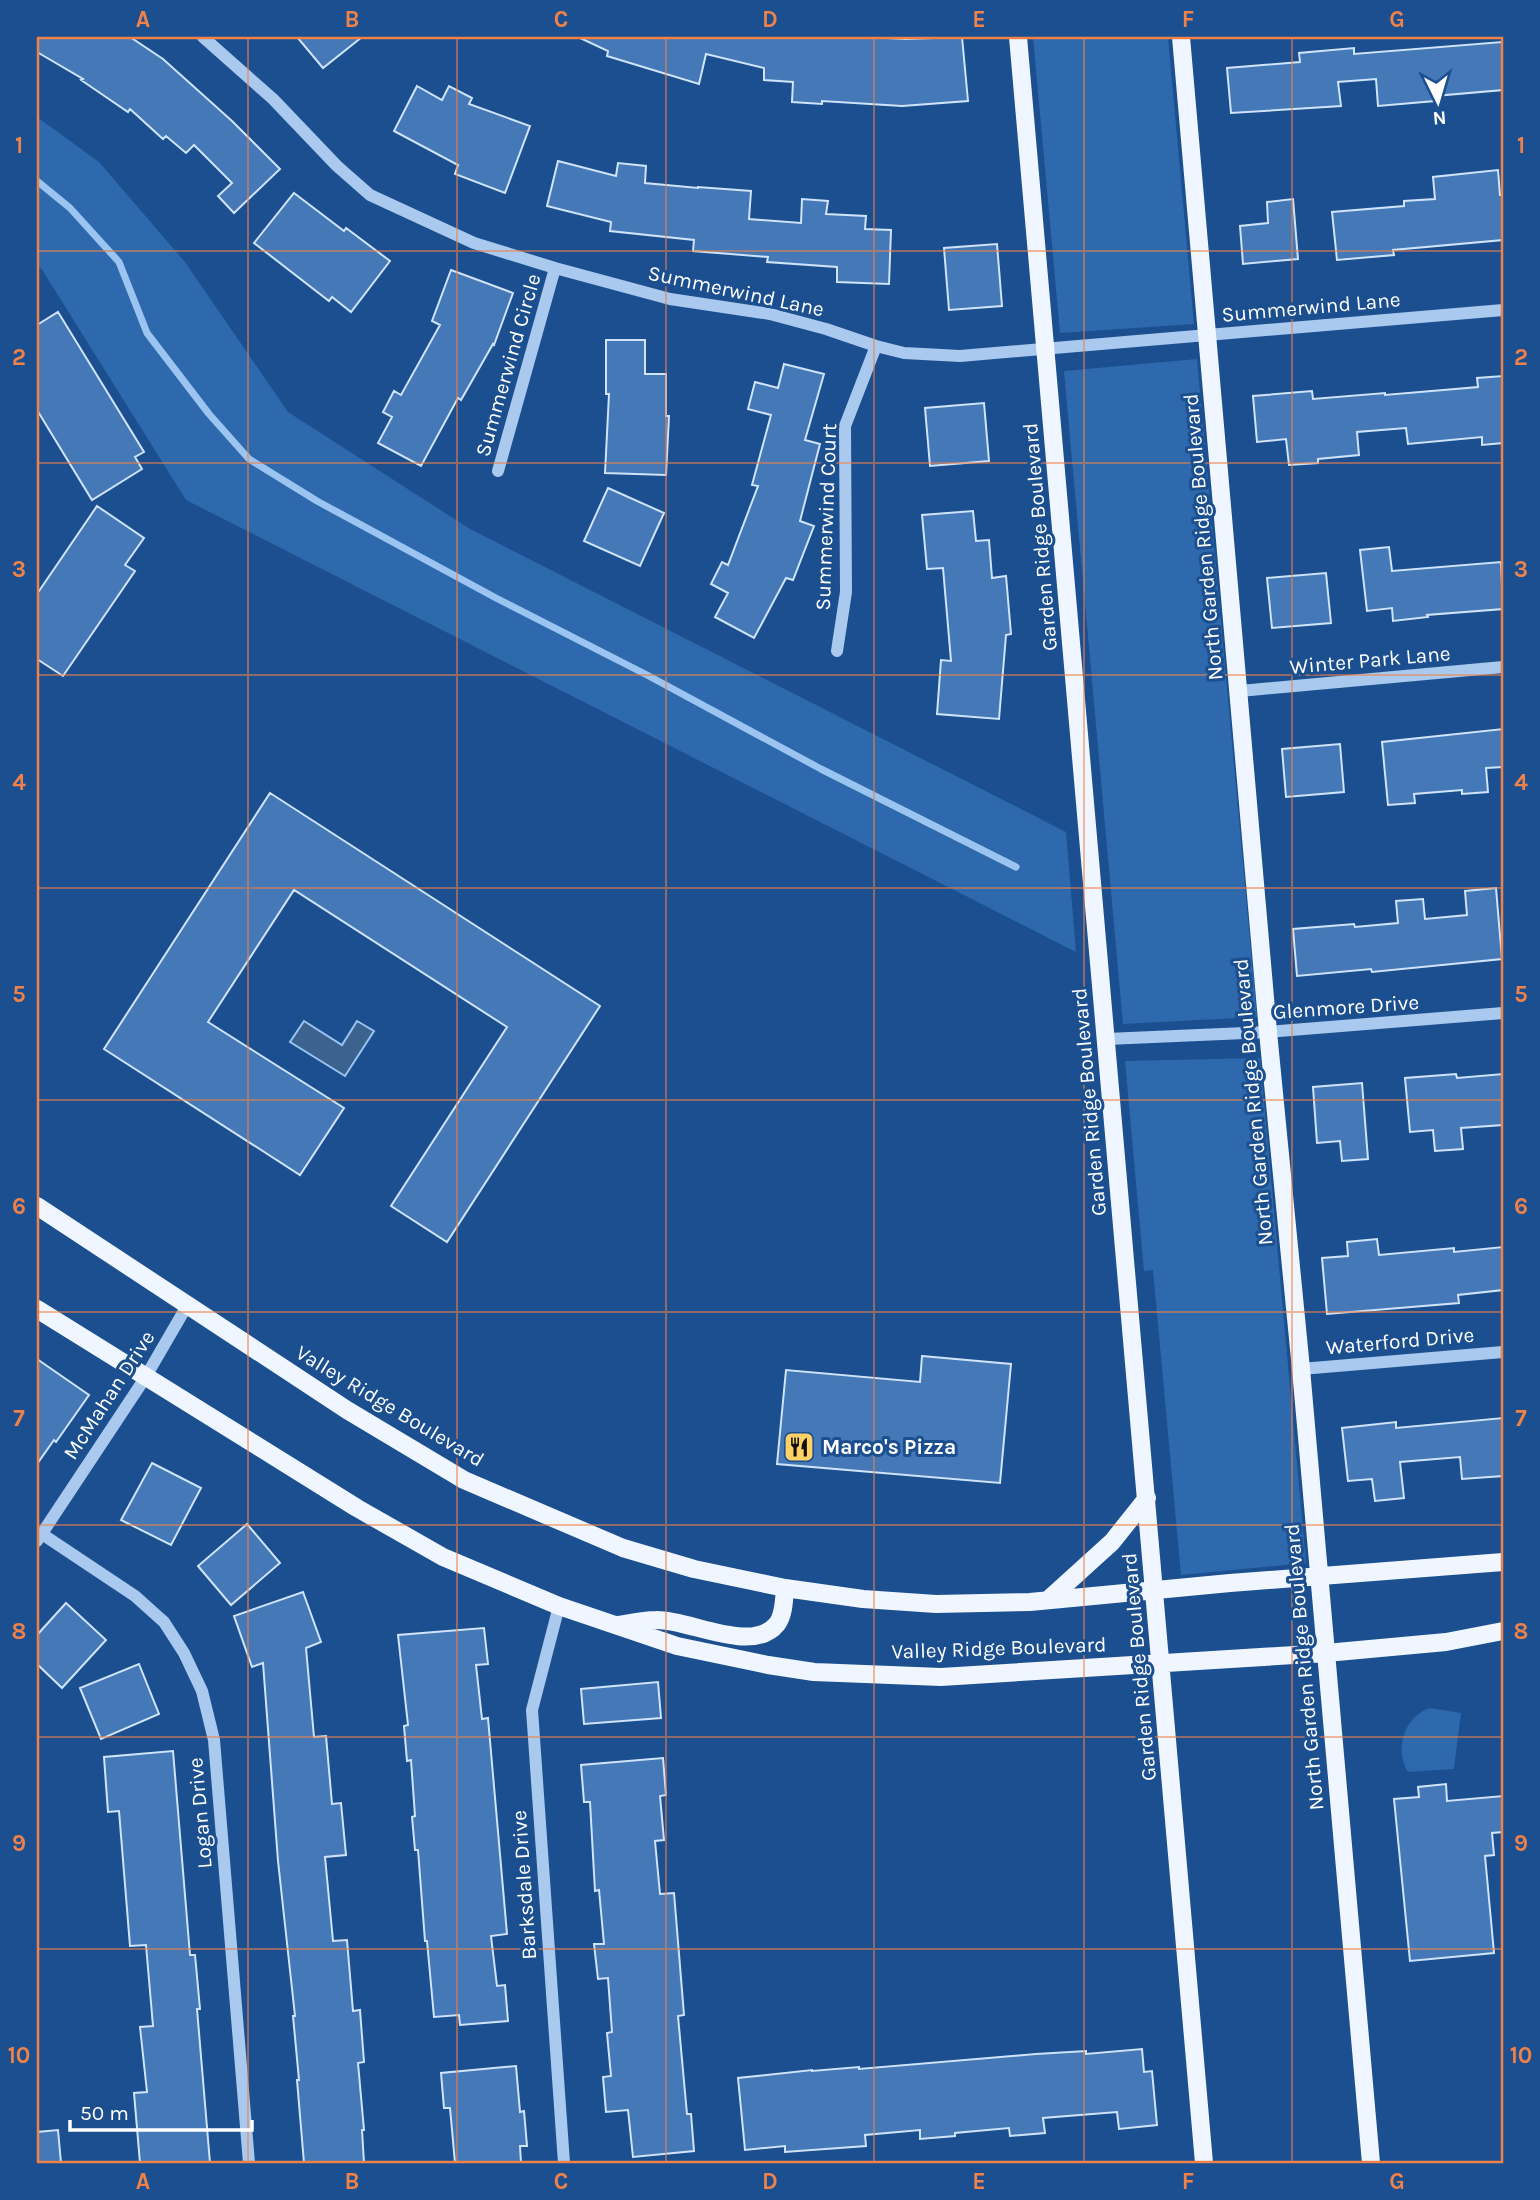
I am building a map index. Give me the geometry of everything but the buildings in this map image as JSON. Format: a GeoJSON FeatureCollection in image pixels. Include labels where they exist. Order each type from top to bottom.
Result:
{"type":"FeatureCollection","features":[{"type":"Feature","properties":{"kind":"main road","name":"Garden Ridge Boulevard"},"geometry":{"type":"LineString","coordinates":[[1018,37],[1204,2163]]}},
{"type":"Feature","properties":{"kind":"main road","name":"North Garden Ridge Boulevard"},"geometry":{"type":"LineString","coordinates":[[1181,37],[1371,2163]]}},
{"type":"Feature","properties":{"kind":"main road","name":"Valley Ridge Boulevard"},"geometry":{"type":"LineString","coordinates":[[37,1206],[384,1433],[464,1480],[623,1548],[694,1569],[785,1588],[863,1599],[936,1604],[1048,1600],[1503,1562]]}},
{"type":"Feature","properties":{"kind":"main road","name":"Valley Ridge Boulevard"},"geometry":{"type":"LineString","coordinates":[[37,1309],[145,1378],[400,1533],[443,1556],[559,1606],[677,1646],[814,1672],[941,1676],[1326,1653],[1446,1643],[1503,1631]]}},
{"type":"Feature","properties":{"kind":"main road"},"geometry":{"type":"LineString","coordinates":[[1048,1600],[1112,1542],[1147,1498]]}},
{"type":"Feature","properties":{"kind":"main road"},"geometry":{"type":"LineString","coordinates":[[615,1626],[657,1619],[738,1636],[754,1636],[767,1633],[778,1623],[784,1607],[785,1588]]}},
{"type":"Feature","properties":{"kind":"street","name":"Summerwind Lane"},"geometry":{"type":"LineString","coordinates":[[206,38],[273,99],[337,166],[370,195],[474,243],[670,299],[771,314],[904,353],[960,356],[1503,310]]}},
{"type":"Feature","properties":{"kind":"street","name":"Summerwind Circle"},"geometry":{"type":"LineString","coordinates":[[498,471],[555,268]]}},
{"type":"Feature","properties":{"kind":"street","name":"Summerwind Court"},"geometry":{"type":"LineString","coordinates":[[837,651],[846,592],[845,426],[876,346]]}},
{"type":"Feature","properties":{"kind":"street","name":"Winter Park Lane"},"geometry":{"type":"LineString","coordinates":[[1240,691],[1503,667]]}},
{"type":"Feature","properties":{"kind":"street","name":"Glenmore Drive"},"geometry":{"type":"LineString","coordinates":[[1107,1039],[1268,1032],[1503,1013]]}},
{"type":"Feature","properties":{"kind":"street","name":"McMahan Drive"},"geometry":{"type":"LineString","coordinates":[[39,1537],[145,1378],[188,1304]]}},
{"type":"Feature","properties":{"kind":"street","name":"Waterford Drive"},"geometry":{"type":"LineString","coordinates":[[1301,1369],[1503,1352]]}},
{"type":"Feature","properties":{"kind":"street","name":"Logan Drive"},"geometry":{"type":"LineString","coordinates":[[39,1537],[135,1596],[164,1622],[184,1653],[202,1691],[214,1740],[248,2163]]}},
{"type":"Feature","properties":{"kind":"street","name":"Barksdale Drive"},"geometry":{"type":"LineString","coordinates":[[559,1606],[532,1710],[564,2163]]}},
{"type":"Feature","properties":{"kind":"shaded area"},"geometry":{"type":"Polygon","coordinates":[[[1033,37],[1168,37],[1194,324],[1060,333],[1033,37]]]}},
{"type":"Feature","properties":{"kind":"shaded area"},"geometry":{"type":"Polygon","coordinates":[[[37,117],[99,162],[185,262],[288,412],[470,529],[1066,832],[1076,952],[186,500],[37,265],[37,117]]]}},
{"type":"Feature","properties":{"kind":"shaded area"},"geometry":{"type":"Polygon","coordinates":[[[1197,359],[1257,1017],[1123,1024],[1064,371],[1197,359]]]}},
{"type":"Feature","properties":{"kind":"shaded area"},"geometry":{"type":"Polygon","coordinates":[[[304,1021],[342,1045],[357,1021],[374,1031],[345,1076],[290,1042],[304,1021]]]}},
{"type":"Feature","properties":{"kind":"shaded area"},"geometry":{"type":"Polygon","coordinates":[[[1260,1058],[1306,1563],[1181,1575],[1153,1270],[1144,1271],[1125,1061],[1260,1058]]]}},
{"type":"Feature","properties":{"kind":"shaded area"},"geometry":{"type":"Polygon","coordinates":[[[1430,1708],[1461,1713],[1454,1769],[1408,1772],[1402,1754],[1404,1735],[1414,1719],[1430,1708]]]}},
{"type":"Feature","properties":{"kind":"waterway"},"geometry":{"type":"LineString","coordinates":[[37,181],[70,208],[119,262],[147,333],[209,414],[249,459],[317,501],[496,598],[647,675],[821,769],[1016,867]]}},
{"type":"Feature","properties":{"kind":"place","name":"Marco's Pizza"},"geometry":{"type":"Point","coordinates":[799,1447]}}]}
